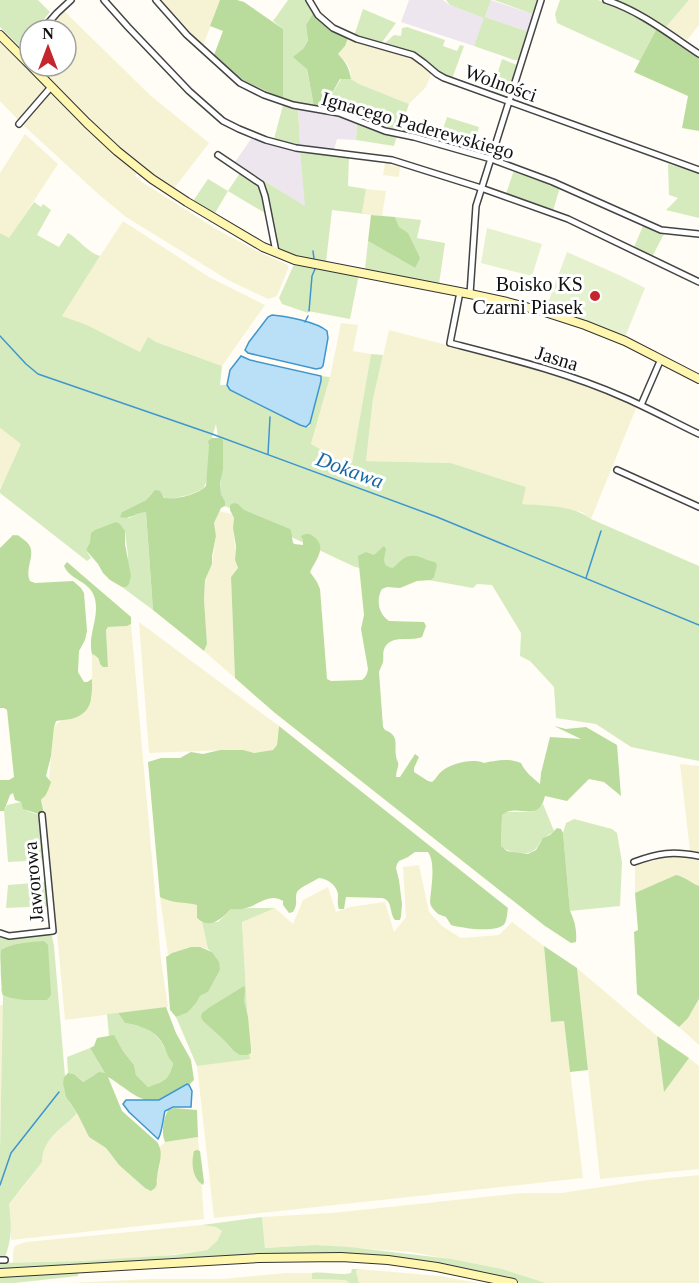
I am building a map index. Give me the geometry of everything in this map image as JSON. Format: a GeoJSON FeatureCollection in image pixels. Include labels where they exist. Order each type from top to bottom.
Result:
{"type":"FeatureCollection","features":[{"type":"Feature","properties":{"kind":"street"},"geometry":{"type":"LineString","coordinates":[[53,18],[71,0]]}},
{"type":"Feature","properties":{"kind":"street"},"geometry":{"type":"LineString","coordinates":[[104,0],[189,91],[223,121],[239,129],[266,140],[296,148],[392,160],[481,188],[568,219],[699,282]]}},
{"type":"Feature","properties":{"kind":"street","name":"Ignacego Paderewskiego"},"geometry":{"type":"LineString","coordinates":[[156,0],[187,35],[240,83],[264,95],[293,105],[339,113],[385,131],[414,136],[491,159],[561,185],[661,230],[699,234]]}},
{"type":"Feature","properties":{"kind":"street","name":"Wolności"},"geometry":{"type":"LineString","coordinates":[[309,0],[318,15],[333,28],[357,39],[413,56],[444,78],[699,170]]}},
{"type":"Feature","properties":{"kind":"street"},"geometry":{"type":"LineString","coordinates":[[470,294],[477,206],[481,188],[542,0]]}},
{"type":"Feature","properties":{"kind":"street"},"geometry":{"type":"LineString","coordinates":[[606,0],[642,16],[699,54]]}},
{"type":"Feature","properties":{"kind":"street"},"geometry":{"type":"LineString","coordinates":[[0,35],[18,52]]}},
{"type":"Feature","properties":{"kind":"street"},"geometry":{"type":"LineString","coordinates":[[42,78],[117,151],[152,178],[187,202],[263,247],[295,260],[517,304],[585,325],[625,341],[699,379]]}},
{"type":"Feature","properties":{"kind":"street"},"geometry":{"type":"LineString","coordinates":[[19,124],[51,87]]}},
{"type":"Feature","properties":{"kind":"street"},"geometry":{"type":"LineString","coordinates":[[219,157],[261,184],[276,252]]}},
{"type":"Feature","properties":{"kind":"street","name":"Jasna"},"geometry":{"type":"LineString","coordinates":[[460,292],[450,343],[556,373],[624,397],[699,434]]}},
{"type":"Feature","properties":{"kind":"street"},"geometry":{"type":"LineString","coordinates":[[640,405],[661,359]]}},
{"type":"Feature","properties":{"kind":"street"},"geometry":{"type":"LineString","coordinates":[[617,470],[699,507]]}},
{"type":"Feature","properties":{"kind":"street","name":"Jaworowa"},"geometry":{"type":"LineString","coordinates":[[0,933],[9,936],[53,931],[42,815]]}},
{"type":"Feature","properties":{"kind":"street"},"geometry":{"type":"LineString","coordinates":[[634,862],[657,854],[672,852],[699,856]]}},
{"type":"Feature","properties":{"kind":"street"},"geometry":{"type":"LineString","coordinates":[[0,1274],[259,1258],[341,1257],[437,1266],[513,1283]]}},
{"type":"Feature","properties":{"kind":"shaded area"},"geometry":{"type":"Polygon","coordinates":[[[162,0],[220,0],[203,46],[162,0]]]}},
{"type":"Feature","properties":{"kind":"shaded area"},"geometry":{"type":"Polygon","coordinates":[[[409,0],[443,0],[450,5],[485,18],[474,46],[401,22],[409,0]]]}},
{"type":"Feature","properties":{"kind":"shaded area"},"geometry":{"type":"Polygon","coordinates":[[[491,0],[535,15],[529,32],[485,17],[491,0]]]}},
{"type":"Feature","properties":{"kind":"shaded area"},"geometry":{"type":"Polygon","coordinates":[[[689,0],[699,0],[699,25],[687,40],[666,27],[689,0]]]}},
{"type":"Feature","properties":{"kind":"shaded area"},"geometry":{"type":"Polygon","coordinates":[[[62,9],[71,18],[54,18],[62,9]]]}},
{"type":"Feature","properties":{"kind":"shaded area"},"geometry":{"type":"Polygon","coordinates":[[[78,25],[150,95],[209,143],[172,191],[87,123],[44,78],[78,78],[78,25]]]}},
{"type":"Feature","properties":{"kind":"shaded area"},"geometry":{"type":"Polygon","coordinates":[[[348,38],[410,57],[432,72],[426,87],[409,104],[351,79],[350,69],[338,54],[348,38]]]}},
{"type":"Feature","properties":{"kind":"shaded area"},"geometry":{"type":"Polygon","coordinates":[[[0,42],[18,60],[18,78],[36,78],[48,90],[20,122],[0,101],[0,42]]]}},
{"type":"Feature","properties":{"kind":"shaded area"},"geometry":{"type":"Polygon","coordinates":[[[49,91],[137,173],[135,176],[142,182],[216,229],[288,265],[277,296],[268,299],[228,280],[126,217],[96,192],[21,123],[49,91]]]}},
{"type":"Feature","properties":{"kind":"shaded area"},"geometry":{"type":"Polygon","coordinates":[[[298,109],[340,116],[357,123],[356,140],[337,139],[334,150],[300,145],[298,109]]]}},
{"type":"Feature","properties":{"kind":"shaded area"},"geometry":{"type":"Polygon","coordinates":[[[25,134],[58,164],[9,239],[0,233],[0,173],[25,134]]]}},
{"type":"Feature","properties":{"kind":"shaded area"},"geometry":{"type":"Polygon","coordinates":[[[253,136],[300,151],[306,207],[235,162],[253,136]]]}},
{"type":"Feature","properties":{"kind":"shaded area"},"geometry":{"type":"Polygon","coordinates":[[[385,163],[400,167],[399,177],[383,175],[385,163]]]}},
{"type":"Feature","properties":{"kind":"shaded area"},"geometry":{"type":"Polygon","coordinates":[[[366,189],[386,191],[382,216],[362,213],[366,189]]]}},
{"type":"Feature","properties":{"kind":"shaded area"},"geometry":{"type":"Polygon","coordinates":[[[123,221],[209,277],[265,305],[222,366],[150,339],[140,352],[87,325],[61,316],[123,221]]]}},
{"type":"Feature","properties":{"kind":"shaded area"},"geometry":{"type":"Polygon","coordinates":[[[341,323],[358,325],[353,351],[371,354],[352,464],[344,463],[311,444],[330,377],[341,323]]]}},
{"type":"Feature","properties":{"kind":"shaded area"},"geometry":{"type":"Polygon","coordinates":[[[389,330],[563,377],[637,406],[591,519],[582,512],[521,504],[526,487],[451,463],[366,461],[373,399],[389,330]]]}},
{"type":"Feature","properties":{"kind":"shaded area"},"geometry":{"type":"Polygon","coordinates":[[[0,428],[22,444],[1,488],[0,487],[0,428]]]}},
{"type":"Feature","properties":{"kind":"shaded area"},"geometry":{"type":"Polygon","coordinates":[[[219,511],[232,514],[234,518],[235,560],[238,569],[231,577],[235,678],[204,651],[207,644],[205,580],[212,564],[216,536],[214,523],[219,511]]]}},
{"type":"Feature","properties":{"kind":"shaded area"},"geometry":{"type":"Polygon","coordinates":[[[139,622],[279,726],[277,746],[273,750],[254,753],[228,750],[149,753],[139,622]]]}},
{"type":"Feature","properties":{"kind":"shaded area"},"geometry":{"type":"Polygon","coordinates":[[[131,624],[161,960],[168,1007],[65,1020],[46,815],[41,800],[51,785],[49,778],[54,726],[92,699],[92,654],[96,655],[100,664],[108,667],[106,630],[108,627],[131,624]]]}},
{"type":"Feature","properties":{"kind":"shaded area"},"geometry":{"type":"Polygon","coordinates":[[[680,764],[699,766],[699,853],[690,851],[680,764]]]}},
{"type":"Feature","properties":{"kind":"shaded area"},"geometry":{"type":"Polygon","coordinates":[[[667,856],[699,860],[699,886],[682,876],[635,893],[635,866],[667,856]]]}},
{"type":"Feature","properties":{"kind":"shaded area"},"geometry":{"type":"Polygon","coordinates":[[[419,865],[429,912],[442,926],[461,938],[499,935],[512,922],[544,946],[551,1022],[564,1021],[583,1178],[214,1218],[197,1066],[250,1058],[242,921],[275,908],[293,924],[303,900],[328,887],[336,912],[350,907],[385,902],[394,932],[406,917],[403,867],[419,865]]]}},
{"type":"Feature","properties":{"kind":"shaded area"},"geometry":{"type":"Polygon","coordinates":[[[160,897],[197,905],[197,918],[202,922],[208,949],[200,947],[168,955],[160,897]]]}},
{"type":"Feature","properties":{"kind":"shaded area"},"geometry":{"type":"Polygon","coordinates":[[[577,968],[657,1036],[664,1091],[689,1058],[699,1066],[699,1169],[600,1179],[577,968]]]}},
{"type":"Feature","properties":{"kind":"shaded area"},"geometry":{"type":"Polygon","coordinates":[[[699,1000],[699,1045],[679,1027],[699,1000]]]}},
{"type":"Feature","properties":{"kind":"shaded area"},"geometry":{"type":"Polygon","coordinates":[[[0,1005],[3,1005],[0,1149],[0,1005]]]}},
{"type":"Feature","properties":{"kind":"shaded area"},"geometry":{"type":"Polygon","coordinates":[[[77,1113],[89,1137],[106,1148],[119,1165],[145,1188],[157,1182],[160,1147],[165,1142],[198,1137],[204,1219],[11,1240],[9,1204],[27,1182],[47,1142],[77,1113]]]}},
{"type":"Feature","properties":{"kind":"shaded area"},"geometry":{"type":"Polygon","coordinates":[[[699,1175],[699,1283],[546,1283],[502,1269],[411,1252],[315,1245],[265,1248],[262,1217],[332,1213],[523,1193],[561,1193],[699,1175]]]}},
{"type":"Feature","properties":{"kind":"shaded area"},"geometry":{"type":"Polygon","coordinates":[[[202,1225],[216,1227],[222,1231],[217,1241],[207,1250],[137,1259],[13,1263],[15,1246],[26,1242],[202,1225]]]}},
{"type":"Feature","properties":{"kind":"shaded area"},"geometry":{"type":"Polygon","coordinates":[[[358,1269],[440,1276],[479,1283],[359,1283],[356,1271],[358,1269]]]}},
{"type":"Feature","properties":{"kind":"shaded area"},"geometry":{"type":"Polygon","coordinates":[[[285,1273],[312,1273],[313,1279],[345,1280],[350,1283],[69,1283],[150,1279],[223,1279],[285,1273]]]}},
{"type":"Feature","properties":{"kind":"green space"},"geometry":{"type":"Polygon","coordinates":[[[0,0],[38,0],[50,12],[45,18],[18,18],[18,45],[0,27],[0,0]]]}},
{"type":"Feature","properties":{"kind":"green space"},"geometry":{"type":"Polygon","coordinates":[[[220,0],[244,2],[283,29],[283,99],[243,80],[214,55],[223,31],[210,26],[220,0]]]}},
{"type":"Feature","properties":{"kind":"green space"},"geometry":{"type":"Polygon","coordinates":[[[288,0],[308,0],[315,10],[306,25],[308,39],[303,49],[314,107],[283,99],[283,29],[273,21],[288,0]]]}},
{"type":"Feature","properties":{"kind":"green space"},"geometry":{"type":"Polygon","coordinates":[[[446,0],[491,0],[485,17],[529,32],[519,60],[474,46],[484,18],[450,5],[446,0]]]}},
{"type":"Feature","properties":{"kind":"green space"},"geometry":{"type":"Polygon","coordinates":[[[494,0],[539,0],[535,15],[494,0]]]}},
{"type":"Feature","properties":{"kind":"green space"},"geometry":{"type":"Polygon","coordinates":[[[560,0],[598,0],[657,28],[640,61],[557,23],[555,14],[560,0]]]}},
{"type":"Feature","properties":{"kind":"green space"},"geometry":{"type":"Polygon","coordinates":[[[614,0],[689,0],[666,27],[614,0]]]}},
{"type":"Feature","properties":{"kind":"green space"},"geometry":{"type":"Polygon","coordinates":[[[363,9],[396,23],[380,45],[354,36],[363,9]]]}},
{"type":"Feature","properties":{"kind":"green space"},"geometry":{"type":"Polygon","coordinates":[[[315,10],[348,38],[338,54],[347,65],[351,79],[340,79],[326,108],[314,107],[307,69],[293,57],[303,49],[308,40],[306,25],[315,10]]]}},
{"type":"Feature","properties":{"kind":"green space"},"geometry":{"type":"Polygon","coordinates":[[[407,27],[445,40],[443,46],[457,51],[460,45],[464,46],[452,79],[437,72],[421,58],[384,44],[394,35],[401,36],[402,28],[407,27]]]}},
{"type":"Feature","properties":{"kind":"green space"},"geometry":{"type":"Polygon","coordinates":[[[657,28],[699,55],[699,131],[682,128],[688,96],[634,72],[657,28]]]}},
{"type":"Feature","properties":{"kind":"green space"},"geometry":{"type":"Polygon","coordinates":[[[502,59],[517,65],[507,99],[491,94],[502,59]]]}},
{"type":"Feature","properties":{"kind":"green space"},"geometry":{"type":"Polygon","coordinates":[[[341,79],[351,79],[409,104],[402,124],[406,125],[405,131],[374,124],[341,111],[326,108],[327,102],[341,79]]]}},
{"type":"Feature","properties":{"kind":"green space"},"geometry":{"type":"Polygon","coordinates":[[[283,105],[298,109],[300,145],[274,139],[283,105]]]}},
{"type":"Feature","properties":{"kind":"green space"},"geometry":{"type":"Polygon","coordinates":[[[447,117],[479,127],[472,151],[439,141],[447,117]]]}},
{"type":"Feature","properties":{"kind":"green space"},"geometry":{"type":"Polygon","coordinates":[[[357,123],[375,131],[397,135],[394,146],[356,140],[357,123]]]}},
{"type":"Feature","properties":{"kind":"green space"},"geometry":{"type":"Polygon","coordinates":[[[300,151],[349,156],[348,186],[366,189],[362,213],[382,216],[332,210],[326,262],[279,251],[263,180],[305,206],[300,151]]]}},
{"type":"Feature","properties":{"kind":"green space"},"geometry":{"type":"Polygon","coordinates":[[[668,164],[699,173],[699,218],[666,210],[678,198],[669,195],[668,164]]]}},
{"type":"Feature","properties":{"kind":"green space"},"geometry":{"type":"Polygon","coordinates":[[[514,170],[560,187],[553,211],[506,194],[514,170]]]}},
{"type":"Feature","properties":{"kind":"green space"},"geometry":{"type":"Polygon","coordinates":[[[240,173],[257,183],[265,213],[228,191],[240,173]]]}},
{"type":"Feature","properties":{"kind":"green space"},"geometry":{"type":"Polygon","coordinates":[[[208,179],[228,191],[215,213],[193,201],[208,179]]]}},
{"type":"Feature","properties":{"kind":"green space"},"geometry":{"type":"Polygon","coordinates":[[[34,202],[41,207],[43,204],[51,210],[37,235],[59,247],[68,233],[91,252],[100,256],[62,316],[87,325],[140,352],[148,337],[222,366],[220,385],[227,385],[231,390],[300,425],[309,427],[321,376],[330,377],[311,444],[344,463],[352,463],[371,354],[383,355],[373,399],[366,461],[451,463],[526,487],[522,504],[576,511],[699,566],[699,761],[631,747],[596,724],[556,718],[554,687],[530,661],[520,656],[521,633],[492,585],[477,584],[473,588],[355,567],[225,506],[221,494],[220,478],[223,470],[216,424],[209,441],[208,472],[202,489],[169,499],[152,493],[146,500],[122,512],[129,518],[146,512],[153,610],[122,587],[126,587],[128,556],[125,531],[90,542],[86,550],[91,558],[87,561],[0,493],[21,444],[0,428],[0,233],[9,238],[34,202]]]}},
{"type":"Feature","properties":{"kind":"green space"},"geometry":{"type":"Polygon","coordinates":[[[371,215],[395,217],[399,227],[408,233],[420,258],[415,268],[368,241],[371,215]]]}},
{"type":"Feature","properties":{"kind":"green space"},"geometry":{"type":"Polygon","coordinates":[[[395,217],[421,220],[417,238],[445,243],[439,284],[365,269],[368,241],[415,268],[395,217]]]}},
{"type":"Feature","properties":{"kind":"green space"},"geometry":{"type":"Polygon","coordinates":[[[644,224],[664,234],[652,257],[634,247],[644,224]]]}},
{"type":"Feature","properties":{"kind":"green space"},"geometry":{"type":"Polygon","coordinates":[[[487,228],[542,244],[532,276],[481,263],[487,228]]]}},
{"type":"Feature","properties":{"kind":"green space","name":"Boisko KS Czarni Piasek"},"geometry":{"type":"Polygon","coordinates":[[[567,252],[645,288],[625,337],[546,308],[567,252]]]}},
{"type":"Feature","properties":{"kind":"green space"},"geometry":{"type":"Polygon","coordinates":[[[295,262],[359,274],[350,319],[308,311],[308,313],[282,304],[279,298],[295,262]]]}},
{"type":"Feature","properties":{"kind":"green space"},"geometry":{"type":"Polygon","coordinates":[[[212,438],[223,440],[223,470],[220,482],[225,506],[221,508],[214,523],[216,536],[212,564],[205,580],[207,644],[204,651],[153,610],[146,512],[120,517],[122,512],[146,500],[155,490],[160,491],[164,498],[174,498],[192,494],[206,486],[208,441],[212,438]]]}},
{"type":"Feature","properties":{"kind":"green space"},"geometry":{"type":"Polygon","coordinates":[[[234,503],[244,510],[290,529],[294,544],[303,545],[301,536],[306,534],[318,541],[319,554],[310,572],[320,589],[327,679],[331,681],[362,680],[368,671],[361,629],[364,615],[358,556],[366,552],[374,555],[384,546],[386,549],[384,562],[389,567],[393,568],[411,556],[435,562],[437,565],[431,580],[417,581],[400,588],[387,587],[382,589],[379,597],[380,610],[389,621],[424,622],[426,626],[422,637],[397,639],[388,643],[384,649],[379,672],[383,727],[395,738],[398,763],[396,777],[400,777],[415,754],[419,757],[414,772],[432,782],[446,768],[457,764],[469,761],[484,763],[507,760],[521,763],[540,784],[550,737],[581,739],[554,726],[566,729],[586,727],[617,745],[621,796],[604,782],[589,779],[567,801],[545,796],[542,805],[537,809],[508,812],[502,815],[501,846],[507,851],[528,854],[536,850],[543,838],[557,828],[561,829],[570,911],[575,926],[576,942],[571,943],[545,926],[275,713],[235,678],[231,577],[238,568],[235,560],[234,518],[230,510],[230,505],[234,503]]]}},
{"type":"Feature","properties":{"kind":"green space"},"geometry":{"type":"Polygon","coordinates":[[[116,522],[125,531],[131,576],[126,587],[110,580],[86,550],[91,533],[116,522]]]}},
{"type":"Feature","properties":{"kind":"green space"},"geometry":{"type":"Polygon","coordinates":[[[13,535],[19,536],[31,549],[28,570],[30,581],[35,583],[73,581],[84,593],[87,631],[79,651],[78,672],[84,682],[92,679],[90,704],[84,713],[78,716],[56,721],[46,776],[51,782],[46,795],[41,800],[44,813],[42,815],[23,809],[21,802],[15,800],[13,793],[4,811],[0,811],[0,780],[9,780],[14,777],[7,710],[0,708],[0,548],[13,535]]]}},
{"type":"Feature","properties":{"kind":"green space"},"geometry":{"type":"Polygon","coordinates":[[[67,562],[131,617],[131,624],[108,627],[106,630],[108,667],[103,667],[98,658],[92,654],[91,639],[96,611],[94,596],[88,587],[67,571],[64,566],[67,562]]]}},
{"type":"Feature","properties":{"kind":"green space"},"geometry":{"type":"Polygon","coordinates":[[[279,726],[508,908],[505,923],[488,929],[463,927],[451,925],[446,917],[438,914],[430,902],[432,862],[428,852],[415,852],[397,864],[402,904],[400,920],[395,920],[388,901],[382,898],[346,897],[344,909],[339,909],[335,887],[319,878],[297,892],[293,912],[289,913],[283,901],[269,898],[244,909],[231,909],[211,923],[197,918],[197,905],[160,897],[148,762],[161,758],[180,758],[191,752],[203,754],[220,750],[243,750],[254,753],[273,750],[277,745],[279,726]]]}},
{"type":"Feature","properties":{"kind":"green space"},"geometry":{"type":"Polygon","coordinates":[[[21,802],[26,810],[39,815],[44,860],[8,862],[4,811],[7,805],[21,802]]]}},
{"type":"Feature","properties":{"kind":"green space"},"geometry":{"type":"Polygon","coordinates":[[[543,804],[554,831],[543,839],[536,849],[526,853],[517,853],[501,846],[502,815],[505,812],[532,812],[543,804]]]}},
{"type":"Feature","properties":{"kind":"green space"},"geometry":{"type":"Polygon","coordinates":[[[574,819],[612,829],[617,833],[622,862],[620,906],[570,911],[563,833],[566,823],[574,819]]]}},
{"type":"Feature","properties":{"kind":"green space"},"geometry":{"type":"Polygon","coordinates":[[[676,875],[699,886],[699,999],[688,1018],[679,1027],[637,994],[634,932],[638,930],[635,893],[676,875]]]}},
{"type":"Feature","properties":{"kind":"green space"},"geometry":{"type":"Polygon","coordinates":[[[47,882],[49,906],[6,908],[8,885],[47,882]]]}},
{"type":"Feature","properties":{"kind":"green space"},"geometry":{"type":"Polygon","coordinates":[[[275,908],[242,922],[250,1059],[197,1066],[176,1017],[187,1013],[200,996],[208,992],[220,970],[212,952],[208,949],[202,922],[218,922],[231,909],[275,908]]]}},
{"type":"Feature","properties":{"kind":"green space"},"geometry":{"type":"Polygon","coordinates":[[[50,934],[54,946],[64,1077],[69,1102],[77,1113],[49,1140],[42,1162],[9,1204],[11,1231],[5,1258],[0,1257],[3,996],[1,990],[3,983],[0,935],[50,934]]]}},
{"type":"Feature","properties":{"kind":"green space"},"geometry":{"type":"Polygon","coordinates":[[[44,941],[48,945],[51,995],[47,1000],[36,1000],[3,995],[1,950],[16,944],[44,941]]]}},
{"type":"Feature","properties":{"kind":"green space"},"geometry":{"type":"Polygon","coordinates":[[[544,946],[577,968],[588,1070],[570,1072],[564,1021],[551,1022],[544,946]]]}},
{"type":"Feature","properties":{"kind":"green space"},"geometry":{"type":"Polygon","coordinates":[[[191,947],[200,947],[212,952],[219,962],[220,970],[208,992],[200,996],[187,1013],[176,1017],[170,1010],[166,957],[191,947]]]}},
{"type":"Feature","properties":{"kind":"green space"},"geometry":{"type":"Polygon","coordinates":[[[244,986],[251,1053],[240,1055],[201,1017],[202,1013],[210,1007],[244,986]]]}},
{"type":"Feature","properties":{"kind":"green space"},"geometry":{"type":"Polygon","coordinates":[[[166,1007],[176,1033],[191,1060],[194,1080],[189,1085],[153,1101],[132,1094],[108,1077],[122,1111],[157,1142],[161,1150],[157,1184],[151,1191],[119,1165],[106,1148],[89,1137],[66,1097],[63,1083],[68,1073],[74,1074],[83,1082],[99,1072],[105,1073],[90,1048],[94,1046],[97,1038],[114,1035],[134,1065],[136,1075],[148,1087],[165,1080],[170,1074],[173,1063],[161,1041],[148,1030],[125,1023],[118,1013],[166,1007]]]}},
{"type":"Feature","properties":{"kind":"green space"},"geometry":{"type":"Polygon","coordinates":[[[118,1013],[125,1023],[147,1030],[160,1040],[173,1063],[170,1074],[165,1080],[148,1087],[136,1075],[134,1065],[114,1036],[109,1036],[107,1014],[118,1013]]]}},
{"type":"Feature","properties":{"kind":"green space"},"geometry":{"type":"Polygon","coordinates":[[[657,1036],[689,1058],[664,1092],[657,1036]]]}},
{"type":"Feature","properties":{"kind":"green space"},"geometry":{"type":"Polygon","coordinates":[[[90,1048],[105,1073],[94,1075],[83,1082],[74,1074],[68,1073],[67,1057],[90,1048]]]}},
{"type":"Feature","properties":{"kind":"green space"},"geometry":{"type":"Polygon","coordinates":[[[174,1108],[197,1110],[198,1137],[165,1142],[163,1130],[165,1118],[168,1110],[174,1108]]]}},
{"type":"Feature","properties":{"kind":"green space"},"geometry":{"type":"Polygon","coordinates":[[[194,1151],[200,1151],[203,1185],[193,1170],[194,1151]]]}},
{"type":"Feature","properties":{"kind":"green space"},"geometry":{"type":"Polygon","coordinates":[[[262,1217],[265,1248],[315,1245],[350,1247],[451,1259],[502,1269],[546,1283],[521,1283],[422,1261],[347,1254],[0,1271],[0,1263],[82,1261],[174,1255],[207,1250],[217,1241],[222,1231],[216,1227],[202,1225],[262,1217]]]}},
{"type":"Feature","properties":{"kind":"green space"},"geometry":{"type":"Polygon","coordinates":[[[352,1269],[358,1269],[356,1271],[359,1283],[350,1283],[345,1280],[312,1279],[312,1273],[347,1274],[351,1273],[352,1269]]]}},
{"type":"Feature","properties":{"kind":"green space"},"geometry":{"type":"Polygon","coordinates":[[[78,1272],[78,1276],[0,1283],[0,1277],[78,1272]]]}},
{"type":"Feature","properties":{"kind":"water"},"geometry":{"type":"Polygon","coordinates":[[[272,315],[309,322],[327,331],[328,338],[321,368],[316,369],[248,353],[245,350],[268,317],[272,315]]]}},
{"type":"Feature","properties":{"kind":"water"},"geometry":{"type":"Polygon","coordinates":[[[241,356],[321,376],[310,423],[306,427],[230,390],[227,385],[230,370],[241,356]]]}},
{"type":"Feature","properties":{"kind":"water"},"geometry":{"type":"Polygon","coordinates":[[[187,1084],[192,1091],[191,1107],[173,1107],[165,1111],[158,1139],[123,1104],[126,1100],[159,1100],[187,1084]]]}},
{"type":"Feature","properties":{"kind":"waterway"},"geometry":{"type":"LineString","coordinates":[[313,251],[314,259]]}},
{"type":"Feature","properties":{"kind":"waterway"},"geometry":{"type":"LineString","coordinates":[[309,311],[312,276],[315,269]]}},
{"type":"Feature","properties":{"kind":"waterway"},"geometry":{"type":"LineString","coordinates":[[305,322],[308,316]]}},
{"type":"Feature","properties":{"kind":"waterway","name":"Dokawa"},"geometry":{"type":"LineString","coordinates":[[0,336],[38,374],[212,434],[437,517],[699,625]]}},
{"type":"Feature","properties":{"kind":"waterway"},"geometry":{"type":"LineString","coordinates":[[268,454],[270,417]]}},
{"type":"Feature","properties":{"kind":"waterway"},"geometry":{"type":"LineString","coordinates":[[586,578],[601,531]]}},
{"type":"Feature","properties":{"kind":"waterway"},"geometry":{"type":"LineString","coordinates":[[0,1185],[11,1153],[59,1092]]}},
{"type":"Feature","properties":{"kind":"place","name":"Boisko KS Czarni Piasek"},"geometry":{"type":"Point","coordinates":[595,296]}}]}
